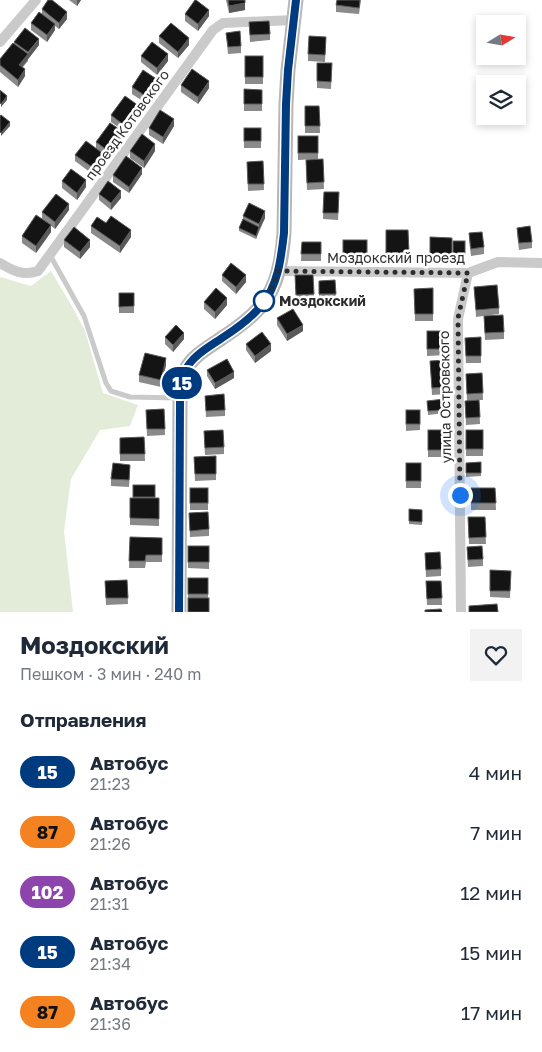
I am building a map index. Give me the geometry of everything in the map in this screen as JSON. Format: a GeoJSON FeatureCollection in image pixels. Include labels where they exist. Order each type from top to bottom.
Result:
{"type":"FeatureCollection","features":[{"type":"Feature","properties":{"kind":"street"},"geometry":{"type":"LineString","coordinates":[[0,42],[36,0]]}},
{"type":"Feature","properties":{"kind":"street"},"geometry":{"type":"LineString","coordinates":[[179,612],[182,383],[186,370],[192,360],[250,317],[261,306],[274,284],[278,271],[284,233],[286,104],[296,0]]}},
{"type":"Feature","properties":{"kind":"street","name":"проезд Котовского"},"geometry":{"type":"LineString","coordinates":[[0,263],[12,271],[28,274],[38,271],[213,30],[223,23],[294,20]]}},
{"type":"Feature","properties":{"kind":"street","name":"Моздокский проезд"},"geometry":{"type":"LineString","coordinates":[[278,271],[468,273],[498,262],[542,263]]}},
{"type":"Feature","properties":{"kind":"street","name":"улица Островского"},"geometry":{"type":"LineString","coordinates":[[461,612],[458,318],[468,273]]}},
{"type":"Feature","properties":{"kind":"lane"},"geometry":{"type":"LineString","coordinates":[[50,255],[84,316],[106,383],[111,391],[130,397],[181,398]]}},
{"type":"Feature","properties":{"kind":"green space"},"geometry":{"type":"Polygon","coordinates":[[[51,271],[85,331],[103,393],[138,405],[130,426],[100,430],[71,479],[64,531],[73,612],[0,612],[0,277],[31,286],[51,271]]]}},
{"type":"Feature","properties":{"kind":"building"},"geometry":{"type":"Polygon","coordinates":[[[48,0],[52,0],[67,12],[59,23],[42,9],[48,0]]]}},
{"type":"Feature","properties":{"kind":"building"},"geometry":{"type":"Polygon","coordinates":[[[195,0],[209,10],[198,24],[185,14],[195,0]]]}},
{"type":"Feature","properties":{"kind":"building"},"geometry":{"type":"Polygon","coordinates":[[[228,0],[245,0],[245,3],[229,6],[228,0]]]}},
{"type":"Feature","properties":{"kind":"building"},"geometry":{"type":"Polygon","coordinates":[[[337,0],[360,0],[359,8],[336,5],[337,0]]]}},
{"type":"Feature","properties":{"kind":"building"},"geometry":{"type":"Polygon","coordinates":[[[39,12],[55,24],[47,35],[31,23],[39,12]]]}},
{"type":"Feature","properties":{"kind":"building"},"geometry":{"type":"Polygon","coordinates":[[[269,21],[270,34],[250,35],[249,22],[269,21]]]}},
{"type":"Feature","properties":{"kind":"building"},"geometry":{"type":"Polygon","coordinates":[[[171,23],[189,38],[178,52],[159,36],[171,23]]]}},
{"type":"Feature","properties":{"kind":"building"},"geometry":{"type":"Polygon","coordinates":[[[25,28],[39,39],[28,52],[14,42],[25,28]]]}},
{"type":"Feature","properties":{"kind":"building"},"geometry":{"type":"Polygon","coordinates":[[[240,31],[241,46],[228,47],[226,33],[240,31]]]}},
{"type":"Feature","properties":{"kind":"building"},"geometry":{"type":"Polygon","coordinates":[[[309,36],[326,37],[325,55],[308,54],[309,36]]]}},
{"type":"Feature","properties":{"kind":"building"},"geometry":{"type":"Polygon","coordinates":[[[152,42],[168,54],[157,68],[141,56],[152,42]]]}},
{"type":"Feature","properties":{"kind":"building"},"geometry":{"type":"Polygon","coordinates":[[[13,43],[28,54],[19,65],[25,69],[18,80],[0,65],[0,59],[13,43]]]}},
{"type":"Feature","properties":{"kind":"building"},"geometry":{"type":"Polygon","coordinates":[[[245,56],[263,56],[263,77],[245,77],[245,56]]]}},
{"type":"Feature","properties":{"kind":"building"},"geometry":{"type":"Polygon","coordinates":[[[317,63],[332,63],[331,82],[317,81],[317,63]]]}},
{"type":"Feature","properties":{"kind":"building"},"geometry":{"type":"Polygon","coordinates":[[[192,69],[209,81],[198,97],[181,85],[192,69]]]}},
{"type":"Feature","properties":{"kind":"building"},"geometry":{"type":"Polygon","coordinates":[[[143,70],[158,80],[147,97],[132,87],[143,70]]]}},
{"type":"Feature","properties":{"kind":"building"},"geometry":{"type":"Polygon","coordinates":[[[244,89],[262,90],[262,104],[244,104],[244,89]]]}},
{"type":"Feature","properties":{"kind":"building"},"geometry":{"type":"Polygon","coordinates":[[[0,90],[7,96],[1,104],[0,103],[0,90]]]}},
{"type":"Feature","properties":{"kind":"building"},"geometry":{"type":"Polygon","coordinates":[[[125,96],[139,106],[125,126],[111,115],[125,96]]]}},
{"type":"Feature","properties":{"kind":"building"},"geometry":{"type":"Polygon","coordinates":[[[305,106],[319,106],[320,126],[305,126],[305,106]]]}},
{"type":"Feature","properties":{"kind":"building"},"geometry":{"type":"Polygon","coordinates":[[[160,110],[174,119],[163,137],[149,128],[160,110]]]}},
{"type":"Feature","properties":{"kind":"building"},"geometry":{"type":"Polygon","coordinates":[[[0,116],[10,122],[1,133],[0,116]]]}},
{"type":"Feature","properties":{"kind":"building"},"geometry":{"type":"Polygon","coordinates":[[[110,123],[122,131],[107,150],[96,142],[110,123]]]}},
{"type":"Feature","properties":{"kind":"building"},"geometry":{"type":"Polygon","coordinates":[[[244,128],[261,128],[261,141],[244,141],[244,128]]]}},
{"type":"Feature","properties":{"kind":"building"},"geometry":{"type":"Polygon","coordinates":[[[142,134],[155,144],[144,161],[130,151],[142,134]]]}},
{"type":"Feature","properties":{"kind":"building"},"geometry":{"type":"Polygon","coordinates":[[[298,136],[318,136],[318,153],[298,153],[298,136]]]}},
{"type":"Feature","properties":{"kind":"building"},"geometry":{"type":"Polygon","coordinates":[[[86,141],[105,155],[95,169],[75,155],[86,141]]]}},
{"type":"Feature","properties":{"kind":"building"},"geometry":{"type":"Polygon","coordinates":[[[126,156],[142,168],[129,187],[113,175],[126,156]]]}},
{"type":"Feature","properties":{"kind":"building"},"geometry":{"type":"Polygon","coordinates":[[[323,159],[324,182],[307,183],[306,160],[323,159]]]}},
{"type":"Feature","properties":{"kind":"building"},"geometry":{"type":"Polygon","coordinates":[[[263,161],[264,184],[248,184],[247,162],[263,161]]]}},
{"type":"Feature","properties":{"kind":"building"},"geometry":{"type":"Polygon","coordinates":[[[71,169],[86,180],[77,193],[62,181],[71,169]]]}},
{"type":"Feature","properties":{"kind":"building"},"geometry":{"type":"Polygon","coordinates":[[[108,181],[121,191],[111,203],[99,194],[108,181]]]}},
{"type":"Feature","properties":{"kind":"building"},"geometry":{"type":"Polygon","coordinates":[[[324,192],[339,192],[338,213],[323,213],[324,192]]]}},
{"type":"Feature","properties":{"kind":"building"},"geometry":{"type":"Polygon","coordinates":[[[56,194],[69,204],[55,222],[42,212],[56,194]]]}},
{"type":"Feature","properties":{"kind":"building"},"geometry":{"type":"Polygon","coordinates":[[[249,203],[265,211],[259,224],[243,216],[249,203]]]}},
{"type":"Feature","properties":{"kind":"building"},"geometry":{"type":"Polygon","coordinates":[[[36,215],[51,225],[36,246],[22,236],[36,215]]]}},
{"type":"Feature","properties":{"kind":"building"},"geometry":{"type":"Polygon","coordinates":[[[111,216],[131,230],[120,246],[91,226],[97,217],[106,223],[111,216]]]}},
{"type":"Feature","properties":{"kind":"building"},"geometry":{"type":"Polygon","coordinates":[[[243,219],[259,227],[256,236],[239,228],[243,219]]]}},
{"type":"Feature","properties":{"kind":"building"},"geometry":{"type":"Polygon","coordinates":[[[530,226],[532,242],[519,243],[517,228],[530,226]]]}},
{"type":"Feature","properties":{"kind":"building"},"geometry":{"type":"Polygon","coordinates":[[[74,227],[90,240],[80,252],[64,240],[74,227]]]}},
{"type":"Feature","properties":{"kind":"building"},"geometry":{"type":"Polygon","coordinates":[[[386,230],[408,230],[409,253],[386,253],[386,230]]]}},
{"type":"Feature","properties":{"kind":"building"},"geometry":{"type":"Polygon","coordinates":[[[482,232],[484,247],[471,249],[469,233],[482,232]]]}},
{"type":"Feature","properties":{"kind":"building"},"geometry":{"type":"Polygon","coordinates":[[[430,237],[452,238],[452,257],[430,257],[430,237]]]}},
{"type":"Feature","properties":{"kind":"building"},"geometry":{"type":"Polygon","coordinates":[[[343,240],[367,240],[367,255],[343,255],[343,240]]]}},
{"type":"Feature","properties":{"kind":"building"},"geometry":{"type":"Polygon","coordinates":[[[453,241],[465,241],[465,258],[453,258],[453,241]]]}},
{"type":"Feature","properties":{"kind":"building"},"geometry":{"type":"Polygon","coordinates":[[[302,242],[321,242],[321,254],[301,254],[302,242]]]}},
{"type":"Feature","properties":{"kind":"building"},"geometry":{"type":"Polygon","coordinates":[[[231,263],[246,275],[236,287],[222,275],[231,263]]]}},
{"type":"Feature","properties":{"kind":"building"},"geometry":{"type":"Polygon","coordinates":[[[295,275],[313,275],[314,294],[296,295],[295,275]]]}},
{"type":"Feature","properties":{"kind":"building"},"geometry":{"type":"Polygon","coordinates":[[[335,280],[336,294],[319,294],[319,281],[335,280]]]}},
{"type":"Feature","properties":{"kind":"building"},"geometry":{"type":"Polygon","coordinates":[[[497,285],[499,308],[476,310],[474,287],[497,285]]]}},
{"type":"Feature","properties":{"kind":"building"},"geometry":{"type":"Polygon","coordinates":[[[216,288],[227,298],[215,312],[204,302],[216,288]]]}},
{"type":"Feature","properties":{"kind":"building"},"geometry":{"type":"Polygon","coordinates":[[[433,288],[433,314],[415,314],[414,289],[433,288]]]}},
{"type":"Feature","properties":{"kind":"building"},"geometry":{"type":"Polygon","coordinates":[[[119,293],[134,293],[134,306],[119,307],[119,293]]]}},
{"type":"Feature","properties":{"kind":"building"},"geometry":{"type":"Polygon","coordinates":[[[293,309],[303,325],[287,334],[277,318],[293,309]]]}},
{"type":"Feature","properties":{"kind":"building"},"geometry":{"type":"Polygon","coordinates":[[[503,315],[504,332],[485,333],[484,316],[503,315]]]}},
{"type":"Feature","properties":{"kind":"building"},"geometry":{"type":"Polygon","coordinates":[[[176,325],[184,333],[173,345],[165,337],[176,325]]]}},
{"type":"Feature","properties":{"kind":"building"},"geometry":{"type":"Polygon","coordinates":[[[427,331],[447,331],[447,349],[427,349],[427,331]]]}},
{"type":"Feature","properties":{"kind":"building"},"geometry":{"type":"Polygon","coordinates":[[[262,332],[271,344],[255,356],[246,344],[262,332]]]}},
{"type":"Feature","properties":{"kind":"building"},"geometry":{"type":"Polygon","coordinates":[[[481,337],[481,356],[466,356],[465,338],[481,337]]]}},
{"type":"Feature","properties":{"kind":"building"},"geometry":{"type":"Polygon","coordinates":[[[145,353],[166,358],[161,380],[139,375],[145,353]]]}},
{"type":"Feature","properties":{"kind":"building"},"geometry":{"type":"Polygon","coordinates":[[[227,359],[234,372],[215,383],[207,370],[227,359]]]}},
{"type":"Feature","properties":{"kind":"building"},"geometry":{"type":"Polygon","coordinates":[[[446,360],[447,387],[432,388],[430,361],[446,360]]]}},
{"type":"Feature","properties":{"kind":"building"},"geometry":{"type":"Polygon","coordinates":[[[482,373],[483,393],[467,394],[466,374],[482,373]]]}},
{"type":"Feature","properties":{"kind":"building"},"geometry":{"type":"Polygon","coordinates":[[[224,394],[225,410],[206,411],[205,396],[224,394]]]}},
{"type":"Feature","properties":{"kind":"building"},"geometry":{"type":"Polygon","coordinates":[[[444,399],[445,410],[428,411],[427,401],[444,399]]]}},
{"type":"Feature","properties":{"kind":"building"},"geometry":{"type":"Polygon","coordinates":[[[479,400],[480,417],[466,418],[465,401],[479,400]]]}},
{"type":"Feature","properties":{"kind":"building"},"geometry":{"type":"Polygon","coordinates":[[[164,409],[165,429],[147,429],[146,410],[164,409]]]}},
{"type":"Feature","properties":{"kind":"building"},"geometry":{"type":"Polygon","coordinates":[[[406,410],[420,410],[420,424],[406,424],[406,410]]]}},
{"type":"Feature","properties":{"kind":"building"},"geometry":{"type":"Polygon","coordinates":[[[223,430],[224,447],[205,448],[204,431],[223,430]]]}},
{"type":"Feature","properties":{"kind":"building"},"geometry":{"type":"Polygon","coordinates":[[[428,430],[446,430],[446,450],[428,450],[428,430]]]}},
{"type":"Feature","properties":{"kind":"building"},"geometry":{"type":"Polygon","coordinates":[[[466,430],[483,430],[483,449],[466,449],[466,430]]]}},
{"type":"Feature","properties":{"kind":"building"},"geometry":{"type":"Polygon","coordinates":[[[144,437],[145,454],[120,454],[120,438],[144,437]]]}},
{"type":"Feature","properties":{"kind":"building"},"geometry":{"type":"Polygon","coordinates":[[[216,456],[216,474],[195,474],[194,457],[216,456]]]}},
{"type":"Feature","properties":{"kind":"building"},"geometry":{"type":"Polygon","coordinates":[[[481,462],[481,473],[466,473],[466,463],[481,462]]]}},
{"type":"Feature","properties":{"kind":"building"},"geometry":{"type":"Polygon","coordinates":[[[113,463],[130,465],[129,480],[111,479],[113,463]]]}},
{"type":"Feature","properties":{"kind":"building"},"geometry":{"type":"Polygon","coordinates":[[[406,463],[421,463],[421,481],[406,481],[406,463]]]}},
{"type":"Feature","properties":{"kind":"building"},"geometry":{"type":"Polygon","coordinates":[[[133,485],[155,485],[155,497],[133,497],[133,485]]]}},
{"type":"Feature","properties":{"kind":"building"},"geometry":{"type":"Polygon","coordinates":[[[190,488],[208,488],[208,503],[190,503],[190,488]]]}},
{"type":"Feature","properties":{"kind":"building"},"geometry":{"type":"Polygon","coordinates":[[[471,488],[495,488],[496,503],[471,503],[471,488]]]}},
{"type":"Feature","properties":{"kind":"building"},"geometry":{"type":"Polygon","coordinates":[[[130,498],[159,498],[159,519],[130,518],[130,498]]]}},
{"type":"Feature","properties":{"kind":"building"},"geometry":{"type":"Polygon","coordinates":[[[409,509],[422,510],[422,522],[409,521],[409,509]]]}},
{"type":"Feature","properties":{"kind":"building"},"geometry":{"type":"Polygon","coordinates":[[[208,512],[209,529],[190,531],[189,513],[208,512]]]}},
{"type":"Feature","properties":{"kind":"building"},"geometry":{"type":"Polygon","coordinates":[[[468,517],[485,517],[486,537],[469,538],[468,517]]]}},
{"type":"Feature","properties":{"kind":"building"},"geometry":{"type":"Polygon","coordinates":[[[130,537],[162,538],[162,555],[146,555],[145,561],[129,561],[130,537]]]}},
{"type":"Feature","properties":{"kind":"building"},"geometry":{"type":"Polygon","coordinates":[[[188,546],[209,546],[209,562],[188,562],[188,546]]]}},
{"type":"Feature","properties":{"kind":"building"},"geometry":{"type":"Polygon","coordinates":[[[482,546],[483,559],[468,560],[467,547],[482,546]]]}},
{"type":"Feature","properties":{"kind":"building"},"geometry":{"type":"Polygon","coordinates":[[[440,552],[441,569],[426,570],[425,553],[440,552]]]}},
{"type":"Feature","properties":{"kind":"building"},"geometry":{"type":"Polygon","coordinates":[[[490,570],[511,571],[510,591],[490,591],[490,570]]]}},
{"type":"Feature","properties":{"kind":"building"},"geometry":{"type":"Polygon","coordinates":[[[188,578],[208,578],[208,594],[188,594],[188,578]]]}},
{"type":"Feature","properties":{"kind":"building"},"geometry":{"type":"Polygon","coordinates":[[[127,580],[128,598],[106,598],[105,581],[127,580]]]}},
{"type":"Feature","properties":{"kind":"building"},"geometry":{"type":"Polygon","coordinates":[[[426,581],[441,581],[442,598],[427,599],[426,581]]]}},
{"type":"Feature","properties":{"kind":"building"},"geometry":{"type":"Polygon","coordinates":[[[188,598],[209,598],[209,612],[188,612],[188,598]]]}},
{"type":"Feature","properties":{"kind":"building"},"geometry":{"type":"Polygon","coordinates":[[[497,604],[498,612],[469,612],[469,606],[497,604]]]}},
{"type":"Feature","properties":{"kind":"building"},"geometry":{"type":"Polygon","coordinates":[[[441,609],[442,612],[425,612],[425,610],[441,609]]]}},
{"type":"Feature","properties":{"kind":"bus line","name":"15"},"geometry":{"type":"LineString","coordinates":[[179,612],[180,402],[182,383],[186,370],[192,360],[250,317],[261,306],[269,295],[278,271],[282,255],[286,204],[286,104],[296,0]]}},
{"type":"Feature","properties":{"kind":"place","name":"Моздокский"},"geometry":{"type":"Point","coordinates":[264,301]}},
{"type":"Feature","properties":{"kind":"route"},"geometry":{"type":"LineString","coordinates":[[264,301],[261,306],[269,295],[278,271],[468,273],[458,318],[460,495]]}}]}
